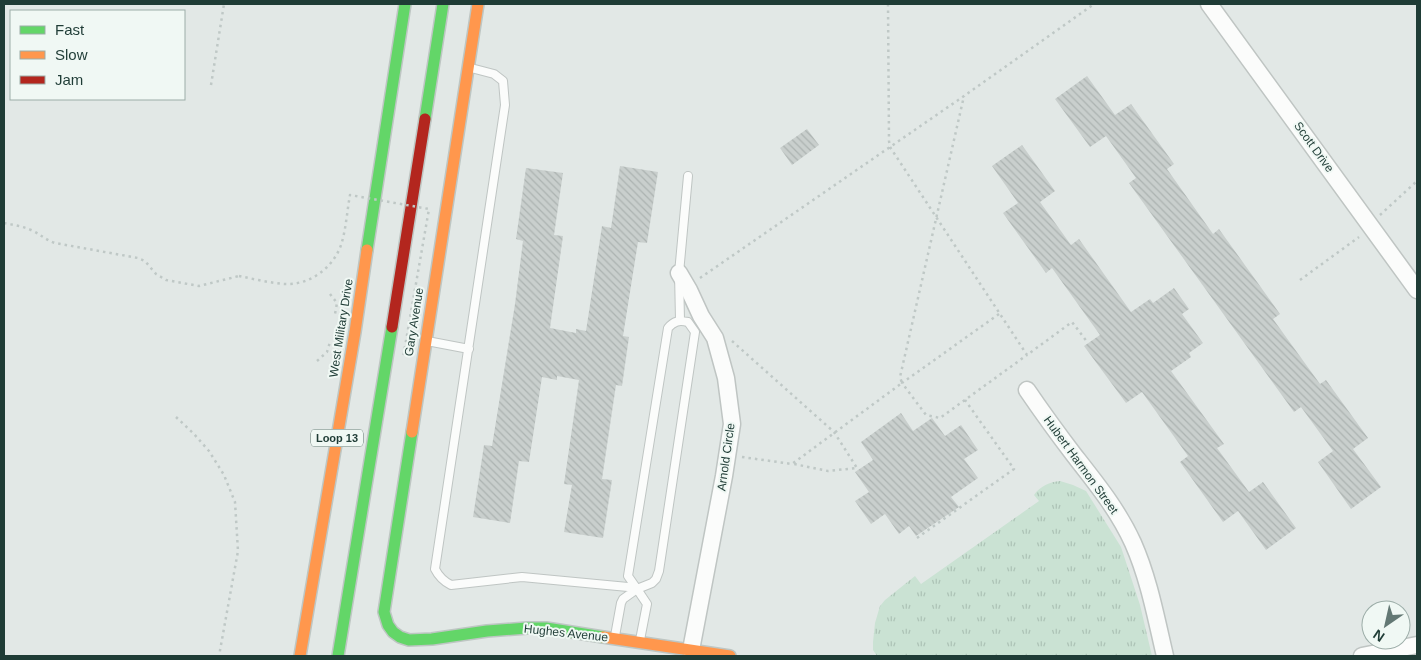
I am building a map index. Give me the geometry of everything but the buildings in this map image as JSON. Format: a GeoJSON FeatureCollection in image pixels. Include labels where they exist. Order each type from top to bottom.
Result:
{"type":"FeatureCollection","features":[{"type":"Feature","properties":{"kind":"main road","name":"West Military Drive"},"geometry":{"type":"LineString","coordinates":[[300,656],[355,332],[404,4]]}},
{"type":"Feature","properties":{"kind":"main road","name":"Loop 13"},"geometry":{"type":"LineString","coordinates":[[338,656],[442,4]]}},
{"type":"Feature","properties":{"kind":"main road","name":"Gary Avenue"},"geometry":{"type":"LineString","coordinates":[[402,639],[391,630],[384,612],[478,4]]}},
{"type":"Feature","properties":{"kind":"main road","name":"Hughes Avenue"},"geometry":{"type":"LineString","coordinates":[[402,639],[438,639],[495,630],[546,628],[730,656]]}},
{"type":"Feature","properties":{"kind":"street","name":"Scott Drive"},"geometry":{"type":"LineString","coordinates":[[1209,4],[1417,290]]}},
{"type":"Feature","properties":{"kind":"street","name":"Arnold Circle"},"geometry":{"type":"LineString","coordinates":[[679,273],[714,338],[726,378],[732,424],[691,650]]}},
{"type":"Feature","properties":{"kind":"street","name":"Hubert Harmon Street"},"geometry":{"type":"LineString","coordinates":[[1027,390],[1074,455],[1103,491],[1133,542],[1145,572],[1165,656]]}},
{"type":"Feature","properties":{"kind":"street"},"geometry":{"type":"LineString","coordinates":[[1362,656],[1417,645]]}},
{"type":"Feature","properties":{"kind":"lane"},"geometry":{"type":"LineString","coordinates":[[467,67],[494,74],[503,82],[505,105],[435,570],[444,582],[457,586],[522,577],[628,587],[637,590]]}},
{"type":"Feature","properties":{"kind":"lane"},"geometry":{"type":"LineString","coordinates":[[680,320],[679,273],[688,176]]}},
{"type":"Feature","properties":{"kind":"lane"},"geometry":{"type":"LineString","coordinates":[[615,638],[621,603],[637,590],[652,583],[659,572],[695,332],[688,322],[680,320],[672,323],[668,328],[628,576],[637,590],[647,604],[640,642]]}},
{"type":"Feature","properties":{"kind":"lane"},"geometry":{"type":"LineString","coordinates":[[694,340],[702,331],[709,328]]}},
{"type":"Feature","properties":{"kind":"lane"},"geometry":{"type":"LineString","coordinates":[[425,341],[469,349]]}},
{"type":"Feature","properties":{"kind":"path"},"geometry":{"type":"LineString","coordinates":[[211,85],[224,4]]}},
{"type":"Feature","properties":{"kind":"path"},"geometry":{"type":"LineString","coordinates":[[888,4],[888,141],[1027,355]]}},
{"type":"Feature","properties":{"kind":"path"},"geometry":{"type":"LineString","coordinates":[[696,280],[964,96],[1094,4]]}},
{"type":"Feature","properties":{"kind":"path"},"geometry":{"type":"LineString","coordinates":[[964,96],[900,377],[902,383],[926,415],[940,418],[1072,322],[1088,343]]}},
{"type":"Feature","properties":{"kind":"path"},"geometry":{"type":"LineString","coordinates":[[4,224],[22,226],[55,244],[138,258],[145,261],[156,274],[166,280],[199,286],[239,276],[286,284],[300,282],[316,276],[336,257],[342,244],[350,195],[429,209],[403,358]]}},
{"type":"Feature","properties":{"kind":"path"},"geometry":{"type":"LineString","coordinates":[[330,294],[337,303],[335,314]]}},
{"type":"Feature","properties":{"kind":"path"},"geometry":{"type":"LineString","coordinates":[[792,464],[999,314]]}},
{"type":"Feature","properties":{"kind":"path"},"geometry":{"type":"LineString","coordinates":[[728,454],[828,471],[857,468],[834,432],[732,341]]}},
{"type":"Feature","properties":{"kind":"path"},"geometry":{"type":"LineString","coordinates":[[317,361],[327,352],[330,342]]}},
{"type":"Feature","properties":{"kind":"path"},"geometry":{"type":"LineString","coordinates":[[918,538],[1014,469],[965,400]]}},
{"type":"Feature","properties":{"kind":"path"},"geometry":{"type":"LineString","coordinates":[[176,417],[209,451],[224,475],[234,502],[238,550],[219,656]]}},
{"type":"Feature","properties":{"kind":"green space"},"geometry":{"type":"Polygon","coordinates":[[[1060,481],[1086,491],[1121,547],[1140,605],[1152,656],[877,656],[873,650],[875,623],[880,606],[885,600],[915,576],[921,584],[1039,501],[1034,495],[1042,487],[1049,483],[1060,481]]]}},
{"type":"Feature","properties":{"kind":"traffic: fast"},"geometry":{"type":"LineString","coordinates":[[367,250],[405,4]]}},
{"type":"Feature","properties":{"kind":"traffic: fast"},"geometry":{"type":"LineString","coordinates":[[425,119],[443,4]]}},
{"type":"Feature","properties":{"kind":"traffic: fast"},"geometry":{"type":"LineString","coordinates":[[338,656],[392,327]]}},
{"type":"Feature","properties":{"kind":"traffic: fast"},"geometry":{"type":"LineString","coordinates":[[412,432],[384,612],[388,625],[393,632],[409,640],[432,639],[487,631],[546,628],[603,637]]}},
{"type":"Feature","properties":{"kind":"traffic: slow"},"geometry":{"type":"LineString","coordinates":[[412,432],[478,4]]}},
{"type":"Feature","properties":{"kind":"traffic: slow"},"geometry":{"type":"LineString","coordinates":[[300,656],[355,332],[367,250]]}},
{"type":"Feature","properties":{"kind":"traffic: slow"},"geometry":{"type":"LineString","coordinates":[[603,637],[730,656]]}},
{"type":"Feature","properties":{"kind":"traffic: jam"},"geometry":{"type":"LineString","coordinates":[[392,327],[425,119]]}}]}
